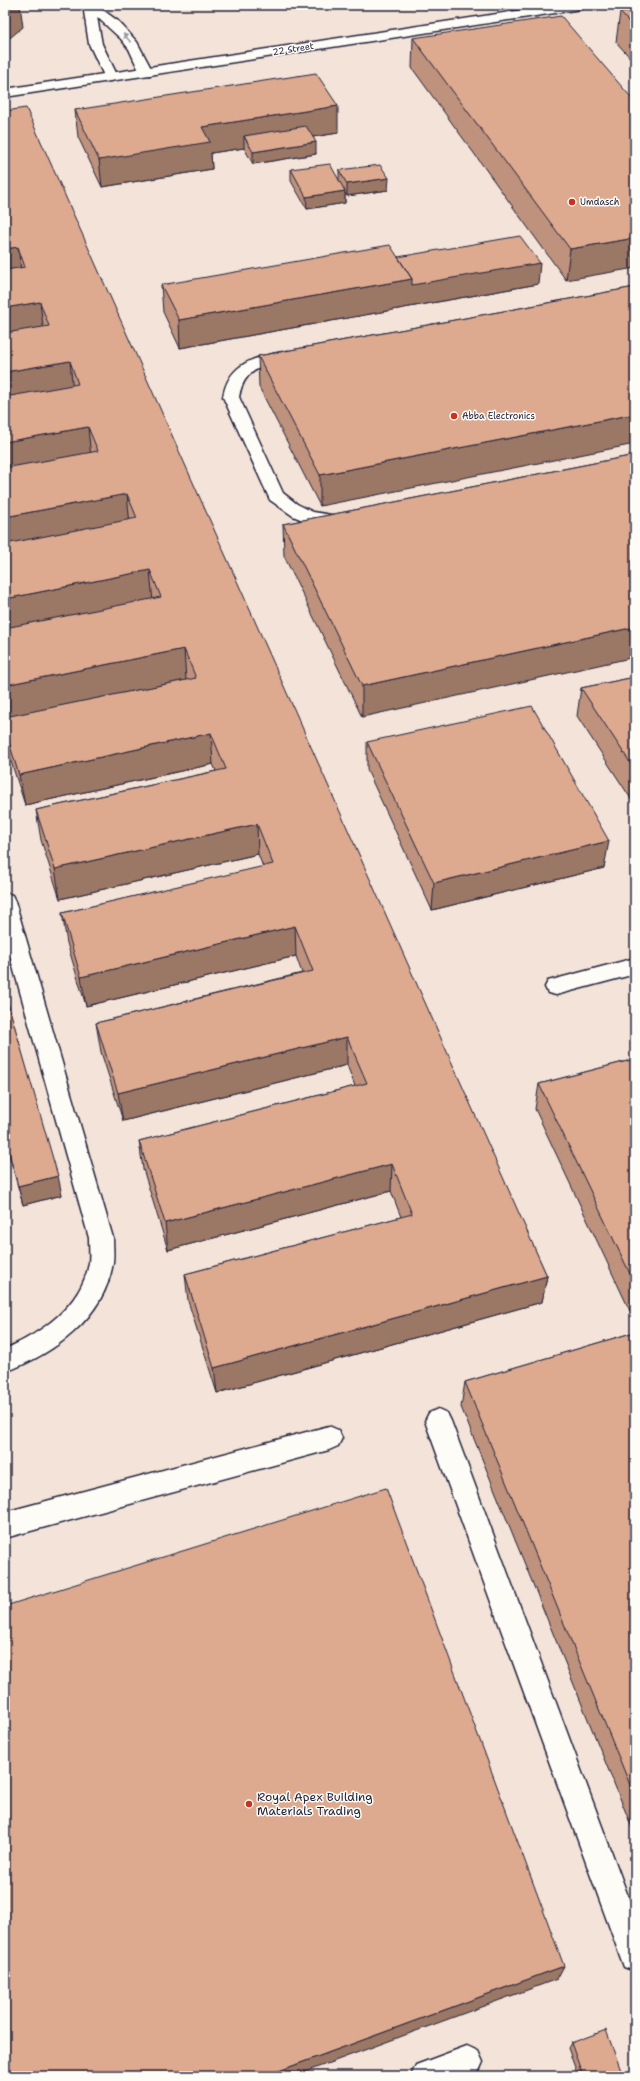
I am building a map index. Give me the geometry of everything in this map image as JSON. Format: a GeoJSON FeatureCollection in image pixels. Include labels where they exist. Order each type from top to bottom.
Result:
{"type":"FeatureCollection","features":[{"type":"Feature","properties":{"kind":"street","name":"22 Street"},"geometry":{"type":"LineString","coordinates":[[5,93],[581,5]]}},
{"type":"Feature","properties":{"kind":"street"},"geometry":{"type":"LineString","coordinates":[[90,6],[106,18],[128,39],[140,57],[146,72]]}},
{"type":"Feature","properties":{"kind":"street"},"geometry":{"type":"LineString","coordinates":[[90,6],[92,34],[96,49],[111,77]]}},
{"type":"Feature","properties":{"kind":"street"},"geometry":{"type":"LineString","coordinates":[[547,10],[556,22]]}},
{"type":"Feature","properties":{"kind":"street"},"geometry":{"type":"LineString","coordinates":[[302,353],[264,360],[248,367],[238,375],[231,386],[231,397],[276,496],[286,506],[301,514],[318,520],[356,522]]}},
{"type":"Feature","properties":{"kind":"street"},"geometry":{"type":"LineString","coordinates":[[5,901],[101,1238],[100,1263],[92,1288],[78,1312],[58,1332],[33,1349],[5,1361]]}},
{"type":"Feature","properties":{"kind":"street"},"geometry":{"type":"LineString","coordinates":[[556,987],[635,966]]}},
{"type":"Feature","properties":{"kind":"street"},"geometry":{"type":"LineString","coordinates":[[438,1421],[635,1956]]}},
{"type":"Feature","properties":{"kind":"street"},"geometry":{"type":"LineString","coordinates":[[5,1525],[329,1438]]}},
{"type":"Feature","properties":{"kind":"street"},"geometry":{"type":"LineString","coordinates":[[427,2076],[467,2062]]}},
{"type":"Feature","properties":{"kind":"shaded area"},"geometry":{"type":"Polygon","coordinates":[[[5,5],[635,5],[635,2076],[5,2076],[5,5]]]}},
{"type":"Feature","properties":{"kind":"building"},"geometry":{"type":"Polygon","coordinates":[[[635,10],[635,29],[620,12],[635,10]]]}},
{"type":"Feature","properties":{"kind":"building","name":"Umdasch"},"geometry":{"type":"Polygon","coordinates":[[[561,16],[635,102],[635,238],[570,249],[413,38],[561,16]]]}},
{"type":"Feature","properties":{"kind":"building"},"geometry":{"type":"Polygon","coordinates":[[[316,73],[338,106],[202,127],[210,142],[99,160],[75,110],[316,73]]]}},
{"type":"Feature","properties":{"kind":"building"},"geometry":{"type":"Polygon","coordinates":[[[26,108],[547,1276],[214,1368],[185,1274],[412,1214],[392,1164],[165,1223],[139,1141],[367,1083],[347,1037],[118,1093],[96,1023],[313,971],[295,926],[81,977],[62,913],[273,864],[257,824],[55,869],[36,810],[226,769],[211,733],[19,775],[5,729],[5,717],[196,678],[184,649],[5,685],[5,628],[161,597],[150,570],[5,599],[5,544],[137,518],[127,494],[5,517],[5,468],[98,451],[88,427],[5,442],[5,397],[78,384],[70,361],[5,372],[5,333],[49,326],[40,302],[5,308],[5,270],[25,267],[18,247],[5,249],[5,111],[26,108]]]}},
{"type":"Feature","properties":{"kind":"building"},"geometry":{"type":"Polygon","coordinates":[[[306,126],[316,142],[253,152],[244,136],[306,126]]]}},
{"type":"Feature","properties":{"kind":"building"},"geometry":{"type":"Polygon","coordinates":[[[330,164],[345,191],[306,197],[291,169],[330,164]]]}},
{"type":"Feature","properties":{"kind":"building"},"geometry":{"type":"Polygon","coordinates":[[[380,165],[389,178],[347,184],[339,170],[380,165]]]}},
{"type":"Feature","properties":{"kind":"building"},"geometry":{"type":"Polygon","coordinates":[[[520,236],[540,263],[412,285],[412,279],[398,257],[520,236]]]}},
{"type":"Feature","properties":{"kind":"building"},"geometry":{"type":"Polygon","coordinates":[[[390,245],[412,279],[179,320],[161,285],[390,245]]]}},
{"type":"Feature","properties":{"kind":"building","name":"Abba Electronics"},"geometry":{"type":"Polygon","coordinates":[[[635,287],[635,414],[320,475],[258,356],[635,287]]]}},
{"type":"Feature","properties":{"kind":"building"},"geometry":{"type":"Polygon","coordinates":[[[635,455],[635,627],[362,686],[283,524],[635,455]]]}},
{"type":"Feature","properties":{"kind":"building"},"geometry":{"type":"Polygon","coordinates":[[[635,677],[635,770],[581,688],[635,677]]]}},
{"type":"Feature","properties":{"kind":"building"},"geometry":{"type":"Polygon","coordinates":[[[532,706],[609,841],[434,883],[367,742],[532,706]]]}},
{"type":"Feature","properties":{"kind":"building"},"geometry":{"type":"Polygon","coordinates":[[[5,993],[58,1176],[18,1186],[5,1138],[5,993]]]}},
{"type":"Feature","properties":{"kind":"building"},"geometry":{"type":"Polygon","coordinates":[[[635,1059],[635,1284],[539,1084],[635,1059]]]}},
{"type":"Feature","properties":{"kind":"building"},"geometry":{"type":"Polygon","coordinates":[[[635,1332],[635,1797],[465,1382],[635,1332]]]}},
{"type":"Feature","properties":{"kind":"building","name":"Royal Apex Building Materials Trading"},"geometry":{"type":"Polygon","coordinates":[[[386,1488],[564,1966],[265,2076],[5,2076],[5,1606],[386,1488]]]}},
{"type":"Feature","properties":{"kind":"building"},"geometry":{"type":"Polygon","coordinates":[[[606,2030],[623,2076],[583,2076],[571,2043],[606,2030]]]}},
{"type":"Feature","properties":{"kind":"place","name":"Umdasch"},"geometry":{"type":"Point","coordinates":[572,202]}},
{"type":"Feature","properties":{"kind":"place","name":"Abba Electronics"},"geometry":{"type":"Point","coordinates":[454,416]}},
{"type":"Feature","properties":{"kind":"place","name":"Royal Apex Building Materials Trading"},"geometry":{"type":"Point","coordinates":[249,1804]}}]}
